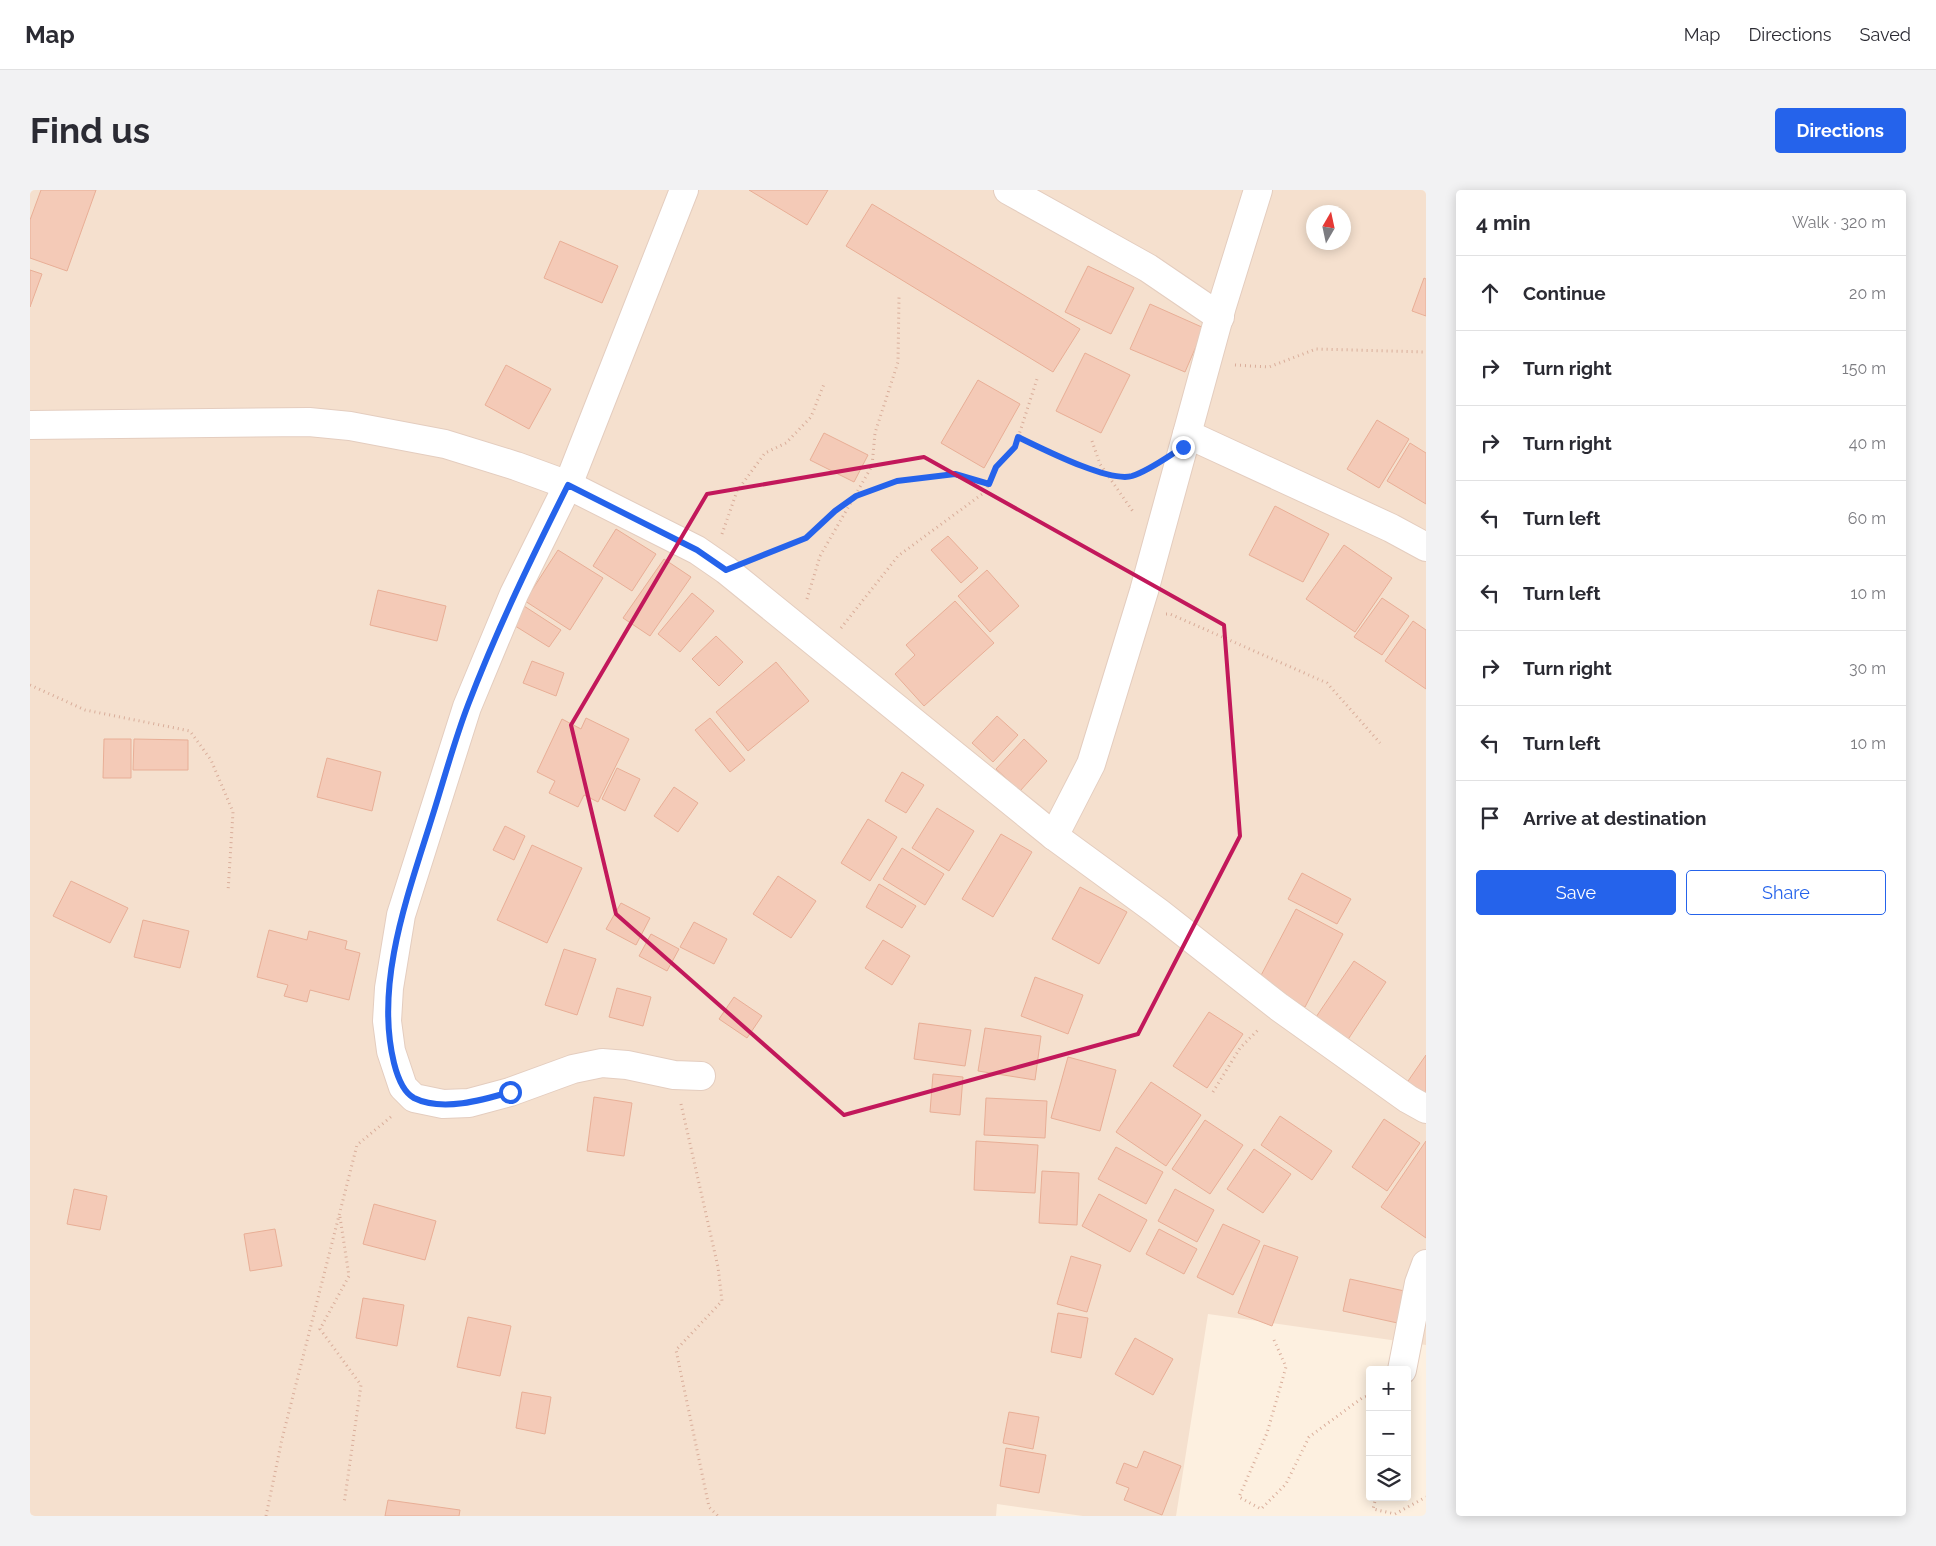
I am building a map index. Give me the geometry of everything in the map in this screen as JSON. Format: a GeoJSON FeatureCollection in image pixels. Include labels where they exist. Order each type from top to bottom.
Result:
{"type":"FeatureCollection","features":[{"type":"Feature","properties":{"kind":"street"},"geometry":{"type":"LineString","coordinates":[[684,190],[568,485],[514,594],[467,707],[401,916],[387,1021],[396,1071],[404,1087],[414,1098],[443,1104],[469,1103],[510,1092],[573,1069],[602,1063],[627,1065],[688,1076]]}},
{"type":"Feature","properties":{"kind":"street"},"geometry":{"type":"LineString","coordinates":[[1008,190],[1148,268],[1220,317]]}},
{"type":"Feature","properties":{"kind":"street"},"geometry":{"type":"LineString","coordinates":[[1054,836],[1091,764],[1136,618],[1207,362],[1258,190]]}},
{"type":"Feature","properties":{"kind":"street"},"geometry":{"type":"LineString","coordinates":[[30,425],[309,422],[445,444],[516,466],[568,485],[720,566],[1054,836],[1158,912],[1279,1007],[1408,1099],[1426,1109]]}},
{"type":"Feature","properties":{"kind":"street"},"geometry":{"type":"LineString","coordinates":[[1185,440],[1391,528],[1426,547]]}},
{"type":"Feature","properties":{"kind":"street"},"geometry":{"type":"LineString","coordinates":[[1403,1366],[1419,1283],[1426,1264]]}},
{"type":"Feature","properties":{"kind":"path"},"geometry":{"type":"LineString","coordinates":[[798,629],[820,556],[872,466],[875,432],[898,362],[900,296]]}},
{"type":"Feature","properties":{"kind":"path"},"geometry":{"type":"LineString","coordinates":[[1207,362],[1269,367],[1316,350],[1426,352]]}},
{"type":"Feature","properties":{"kind":"path"},"geometry":{"type":"LineString","coordinates":[[823,650],[898,556],[985,492],[996,467],[1015,447],[1038,376]]}},
{"type":"Feature","properties":{"kind":"path"},"geometry":{"type":"LineString","coordinates":[[720,566],[737,490],[765,453],[786,442],[811,417],[824,384]]}},
{"type":"Feature","properties":{"kind":"path"},"geometry":{"type":"LineString","coordinates":[[1018,437],[1062,458],[1107,473],[1130,476],[1185,440]]}},
{"type":"Feature","properties":{"kind":"path"},"geometry":{"type":"LineString","coordinates":[[1092,441],[1100,464],[1156,545]]}},
{"type":"Feature","properties":{"kind":"path"},"geometry":{"type":"LineString","coordinates":[[720,566],[806,538],[835,511],[856,496],[897,481],[955,474],[989,484]]}},
{"type":"Feature","properties":{"kind":"path"},"geometry":{"type":"LineString","coordinates":[[1136,618],[1170,614],[1327,682],[1380,743]]}},
{"type":"Feature","properties":{"kind":"path"},"geometry":{"type":"LineString","coordinates":[[30,685],[85,710],[190,731],[211,760],[233,812],[228,892]]}},
{"type":"Feature","properties":{"kind":"path"},"geometry":{"type":"LineString","coordinates":[[1213,1092],[1240,1048],[1279,1007]]}},
{"type":"Feature","properties":{"kind":"path"},"geometry":{"type":"LineString","coordinates":[[688,1076],[722,1301],[676,1350],[697,1441],[709,1507],[718,1516]]}},
{"type":"Feature","properties":{"kind":"path"},"geometry":{"type":"LineString","coordinates":[[266,1516],[282,1439],[357,1145],[414,1098]]}},
{"type":"Feature","properties":{"kind":"path"},"geometry":{"type":"LineString","coordinates":[[340,1214],[350,1276],[320,1329],[361,1385],[344,1504]]}},
{"type":"Feature","properties":{"kind":"path"},"geometry":{"type":"LineString","coordinates":[[1274,1340],[1286,1367],[1267,1433],[1239,1497],[1261,1509],[1286,1484],[1309,1437],[1366,1396]]}},
{"type":"Feature","properties":{"kind":"path"},"geometry":{"type":"LineString","coordinates":[[1375,1501],[1373,1509],[1395,1514],[1426,1497]]}},
{"type":"Feature","properties":{"kind":"highlighted area"},"geometry":{"type":"Polygon","coordinates":[[[924,457],[1224,625],[1240,836],[1138,1034],[844,1115],[616,914],[571,725],[707,494],[924,457]]]}},
{"type":"Feature","properties":{"kind":"shaded area"},"geometry":{"type":"Polygon","coordinates":[[[30,190],[1426,190],[1426,1345],[1208,1314],[1176,1516],[1083,1516],[997,1504],[996,1516],[30,1516],[30,190]]]}},
{"type":"Feature","properties":{"kind":"building"},"geometry":{"type":"Polygon","coordinates":[[[41,190],[96,190],[67,271],[30,258],[30,220],[41,190]]]}},
{"type":"Feature","properties":{"kind":"building"},"geometry":{"type":"Polygon","coordinates":[[[749,190],[828,190],[807,225],[749,190]]]}},
{"type":"Feature","properties":{"kind":"building"},"geometry":{"type":"Polygon","coordinates":[[[872,204],[1080,329],[1053,372],[846,246],[872,204]]]}},
{"type":"Feature","properties":{"kind":"building"},"geometry":{"type":"Polygon","coordinates":[[[560,241],[618,266],[602,303],[544,278],[560,241]]]}},
{"type":"Feature","properties":{"kind":"building"},"geometry":{"type":"Polygon","coordinates":[[[1088,266],[1134,288],[1111,334],[1065,312],[1088,266]]]}},
{"type":"Feature","properties":{"kind":"building"},"geometry":{"type":"Polygon","coordinates":[[[30,270],[42,274],[30,307],[30,270]]]}},
{"type":"Feature","properties":{"kind":"building"},"geometry":{"type":"Polygon","coordinates":[[[1424,278],[1426,279],[1426,316],[1412,311],[1424,278]]]}},
{"type":"Feature","properties":{"kind":"building"},"geometry":{"type":"Polygon","coordinates":[[[1150,304],[1204,328],[1185,372],[1130,349],[1150,304]]]}},
{"type":"Feature","properties":{"kind":"building"},"geometry":{"type":"Polygon","coordinates":[[[1085,353],[1130,375],[1101,433],[1056,411],[1085,353]]]}},
{"type":"Feature","properties":{"kind":"building"},"geometry":{"type":"Polygon","coordinates":[[[506,365],[551,389],[529,429],[485,405],[506,365]]]}},
{"type":"Feature","properties":{"kind":"building"},"geometry":{"type":"Polygon","coordinates":[[[978,380],[1020,404],[984,468],[941,443],[978,380]]]}},
{"type":"Feature","properties":{"kind":"building"},"geometry":{"type":"Polygon","coordinates":[[[1377,420],[1409,439],[1379,488],[1347,469],[1377,420]]]}},
{"type":"Feature","properties":{"kind":"building"},"geometry":{"type":"Polygon","coordinates":[[[824,433],[868,455],[854,482],[810,460],[824,433]]]}},
{"type":"Feature","properties":{"kind":"building"},"geometry":{"type":"Polygon","coordinates":[[[1410,443],[1426,453],[1426,504],[1387,481],[1410,443]]]}},
{"type":"Feature","properties":{"kind":"building"},"geometry":{"type":"Polygon","coordinates":[[[1275,506],[1329,534],[1303,582],[1249,555],[1275,506]]]}},
{"type":"Feature","properties":{"kind":"building"},"geometry":{"type":"Polygon","coordinates":[[[616,529],[656,554],[632,591],[593,566],[616,529]]]}},
{"type":"Feature","properties":{"kind":"building"},"geometry":{"type":"Polygon","coordinates":[[[948,536],[978,568],[961,583],[931,550],[948,536]]]}},
{"type":"Feature","properties":{"kind":"building"},"geometry":{"type":"Polygon","coordinates":[[[1344,545],[1392,578],[1355,632],[1306,599],[1344,545]]]}},
{"type":"Feature","properties":{"kind":"building"},"geometry":{"type":"Polygon","coordinates":[[[558,550],[603,578],[570,630],[525,601],[558,550]]]}},
{"type":"Feature","properties":{"kind":"building"},"geometry":{"type":"Polygon","coordinates":[[[664,559],[691,577],[650,636],[623,618],[664,559]]]}},
{"type":"Feature","properties":{"kind":"building"},"geometry":{"type":"Polygon","coordinates":[[[987,570],[1019,606],[990,632],[958,596],[987,570]]]}},
{"type":"Feature","properties":{"kind":"building"},"geometry":{"type":"Polygon","coordinates":[[[378,590],[446,606],[437,641],[370,625],[378,590]]]}},
{"type":"Feature","properties":{"kind":"building"},"geometry":{"type":"Polygon","coordinates":[[[692,593],[714,611],[680,652],[658,634],[692,593]]]}},
{"type":"Feature","properties":{"kind":"building"},"geometry":{"type":"Polygon","coordinates":[[[1382,598],[1409,616],[1382,655],[1354,637],[1382,598]]]}},
{"type":"Feature","properties":{"kind":"building"},"geometry":{"type":"Polygon","coordinates":[[[955,601],[994,643],[924,706],[895,674],[915,655],[906,645],[955,601]]]}},
{"type":"Feature","properties":{"kind":"building"},"geometry":{"type":"Polygon","coordinates":[[[524,606],[561,630],[549,647],[512,624],[524,606]]]}},
{"type":"Feature","properties":{"kind":"building"},"geometry":{"type":"Polygon","coordinates":[[[1413,621],[1426,630],[1426,689],[1385,661],[1413,621]]]}},
{"type":"Feature","properties":{"kind":"building"},"geometry":{"type":"Polygon","coordinates":[[[716,636],[743,662],[719,686],[692,659],[716,636]]]}},
{"type":"Feature","properties":{"kind":"building"},"geometry":{"type":"Polygon","coordinates":[[[532,661],[564,673],[556,696],[523,683],[532,661]]]}},
{"type":"Feature","properties":{"kind":"building"},"geometry":{"type":"Polygon","coordinates":[[[776,662],[809,701],[748,751],[716,712],[776,662]]]}},
{"type":"Feature","properties":{"kind":"building"},"geometry":{"type":"Polygon","coordinates":[[[997,716],[1018,735],[993,762],[972,743],[997,716]]]}},
{"type":"Feature","properties":{"kind":"building"},"geometry":{"type":"Polygon","coordinates":[[[586,718],[629,739],[598,802],[584,795],[578,807],[549,793],[555,781],[537,772],[562,719],[581,729],[586,718]]]}},
{"type":"Feature","properties":{"kind":"building"},"geometry":{"type":"Polygon","coordinates":[[[710,718],[745,760],[730,772],[695,730],[710,718]]]}},
{"type":"Feature","properties":{"kind":"building"},"geometry":{"type":"Polygon","coordinates":[[[104,739],[131,739],[131,778],[103,778],[104,739]]]}},
{"type":"Feature","properties":{"kind":"building"},"geometry":{"type":"Polygon","coordinates":[[[134,739],[188,740],[188,770],[133,770],[134,739]]]}},
{"type":"Feature","properties":{"kind":"building"},"geometry":{"type":"Polygon","coordinates":[[[1024,739],[1047,761],[1020,791],[996,769],[1024,739]]]}},
{"type":"Feature","properties":{"kind":"building"},"geometry":{"type":"Polygon","coordinates":[[[327,758],[381,772],[372,811],[317,797],[327,758]]]}},
{"type":"Feature","properties":{"kind":"building"},"geometry":{"type":"Polygon","coordinates":[[[617,768],[640,779],[625,811],[602,799],[617,768]]]}},
{"type":"Feature","properties":{"kind":"building"},"geometry":{"type":"Polygon","coordinates":[[[902,772],[924,785],[906,813],[885,801],[902,772]]]}},
{"type":"Feature","properties":{"kind":"building"},"geometry":{"type":"Polygon","coordinates":[[[674,787],[698,803],[678,832],[654,816],[674,787]]]}},
{"type":"Feature","properties":{"kind":"building"},"geometry":{"type":"Polygon","coordinates":[[[937,808],[974,831],[949,871],[912,848],[937,808]]]}},
{"type":"Feature","properties":{"kind":"building"},"geometry":{"type":"Polygon","coordinates":[[[868,819],[897,837],[870,881],[841,863],[868,819]]]}},
{"type":"Feature","properties":{"kind":"building"},"geometry":{"type":"Polygon","coordinates":[[[505,826],[525,836],[514,860],[493,850],[505,826]]]}},
{"type":"Feature","properties":{"kind":"building"},"geometry":{"type":"Polygon","coordinates":[[[1001,834],[1032,852],[993,917],[962,899],[1001,834]]]}},
{"type":"Feature","properties":{"kind":"building"},"geometry":{"type":"Polygon","coordinates":[[[532,845],[582,868],[547,943],[497,920],[532,845]]]}},
{"type":"Feature","properties":{"kind":"building"},"geometry":{"type":"Polygon","coordinates":[[[902,848],[944,874],[925,905],[883,879],[902,848]]]}},
{"type":"Feature","properties":{"kind":"building"},"geometry":{"type":"Polygon","coordinates":[[[1302,873],[1351,899],[1337,924],[1288,899],[1302,873]]]}},
{"type":"Feature","properties":{"kind":"building"},"geometry":{"type":"Polygon","coordinates":[[[778,876],[816,901],[791,938],[753,914],[778,876]]]}},
{"type":"Feature","properties":{"kind":"building"},"geometry":{"type":"Polygon","coordinates":[[[71,881],[128,908],[110,943],[53,916],[71,881]]]}},
{"type":"Feature","properties":{"kind":"building"},"geometry":{"type":"Polygon","coordinates":[[[879,884],[916,906],[902,928],[866,907],[879,884]]]}},
{"type":"Feature","properties":{"kind":"building"},"geometry":{"type":"Polygon","coordinates":[[[1080,887],[1127,912],[1099,964],[1052,939],[1080,887]]]}},
{"type":"Feature","properties":{"kind":"building"},"geometry":{"type":"Polygon","coordinates":[[[621,903],[650,918],[636,945],[606,929],[621,903]]]}},
{"type":"Feature","properties":{"kind":"building"},"geometry":{"type":"Polygon","coordinates":[[[1296,909],[1343,934],[1305,1007],[1257,983],[1296,909]]]}},
{"type":"Feature","properties":{"kind":"building"},"geometry":{"type":"Polygon","coordinates":[[[143,920],[189,931],[180,968],[134,957],[143,920]]]}},
{"type":"Feature","properties":{"kind":"building"},"geometry":{"type":"Polygon","coordinates":[[[694,922],[727,939],[714,964],[680,947],[694,922]]]}},
{"type":"Feature","properties":{"kind":"building"},"geometry":{"type":"Polygon","coordinates":[[[269,930],[307,940],[309,931],[347,941],[345,949],[360,953],[349,1000],[310,990],[307,1002],[284,996],[288,985],[257,977],[269,930]]]}},
{"type":"Feature","properties":{"kind":"building"},"geometry":{"type":"Polygon","coordinates":[[[651,934],[679,949],[667,971],[639,956],[651,934]]]}},
{"type":"Feature","properties":{"kind":"building"},"geometry":{"type":"Polygon","coordinates":[[[883,940],[910,956],[892,985],[865,968],[883,940]]]}},
{"type":"Feature","properties":{"kind":"building"},"geometry":{"type":"Polygon","coordinates":[[[564,949],[596,959],[577,1015],[545,1005],[564,949]]]}},
{"type":"Feature","properties":{"kind":"building"},"geometry":{"type":"Polygon","coordinates":[[[1354,961],[1386,982],[1347,1041],[1314,1020],[1354,961]]]}},
{"type":"Feature","properties":{"kind":"building"},"geometry":{"type":"Polygon","coordinates":[[[1035,977],[1083,995],[1068,1034],[1021,1016],[1035,977]]]}},
{"type":"Feature","properties":{"kind":"building"},"geometry":{"type":"Polygon","coordinates":[[[617,988],[651,997],[643,1026],[609,1017],[617,988]]]}},
{"type":"Feature","properties":{"kind":"building"},"geometry":{"type":"Polygon","coordinates":[[[734,997],[762,1016],[747,1038],[719,1019],[734,997]]]}},
{"type":"Feature","properties":{"kind":"building"},"geometry":{"type":"Polygon","coordinates":[[[1209,1012],[1243,1034],[1207,1088],[1173,1066],[1209,1012]]]}},
{"type":"Feature","properties":{"kind":"building"},"geometry":{"type":"Polygon","coordinates":[[[919,1023],[971,1030],[965,1066],[914,1059],[919,1023]]]}},
{"type":"Feature","properties":{"kind":"building"},"geometry":{"type":"Polygon","coordinates":[[[985,1028],[1041,1036],[1035,1080],[978,1071],[985,1028]]]}},
{"type":"Feature","properties":{"kind":"building"},"geometry":{"type":"Polygon","coordinates":[[[1426,1055],[1426,1097],[1406,1084],[1426,1055]]]}},
{"type":"Feature","properties":{"kind":"building"},"geometry":{"type":"Polygon","coordinates":[[[1068,1057],[1116,1070],[1100,1131],[1051,1118],[1068,1057]]]}},
{"type":"Feature","properties":{"kind":"building"},"geometry":{"type":"Polygon","coordinates":[[[933,1074],[963,1077],[960,1115],[930,1112],[933,1074]]]}},
{"type":"Feature","properties":{"kind":"building"},"geometry":{"type":"Polygon","coordinates":[[[1151,1082],[1201,1115],[1166,1166],[1116,1132],[1151,1082]]]}},
{"type":"Feature","properties":{"kind":"building"},"geometry":{"type":"Polygon","coordinates":[[[594,1097],[632,1103],[624,1156],[587,1151],[594,1097]]]}},
{"type":"Feature","properties":{"kind":"building"},"geometry":{"type":"Polygon","coordinates":[[[986,1098],[1047,1101],[1045,1138],[984,1135],[986,1098]]]}},
{"type":"Feature","properties":{"kind":"building"},"geometry":{"type":"Polygon","coordinates":[[[1280,1116],[1332,1151],[1312,1180],[1261,1145],[1280,1116]]]}},
{"type":"Feature","properties":{"kind":"building"},"geometry":{"type":"Polygon","coordinates":[[[1384,1119],[1420,1143],[1387,1191],[1352,1167],[1384,1119]]]}},
{"type":"Feature","properties":{"kind":"building"},"geometry":{"type":"Polygon","coordinates":[[[1205,1120],[1243,1145],[1210,1194],[1172,1169],[1205,1120]]]}},
{"type":"Feature","properties":{"kind":"building"},"geometry":{"type":"Polygon","coordinates":[[[976,1141],[1038,1145],[1035,1193],[974,1190],[976,1141]]]}},
{"type":"Feature","properties":{"kind":"building"},"geometry":{"type":"Polygon","coordinates":[[[1426,1141],[1426,1238],[1381,1207],[1426,1141]]]}},
{"type":"Feature","properties":{"kind":"building"},"geometry":{"type":"Polygon","coordinates":[[[1116,1147],[1163,1172],[1146,1204],[1098,1179],[1116,1147]]]}},
{"type":"Feature","properties":{"kind":"building"},"geometry":{"type":"Polygon","coordinates":[[[1254,1149],[1291,1174],[1263,1213],[1227,1189],[1254,1149]]]}},
{"type":"Feature","properties":{"kind":"building"},"geometry":{"type":"Polygon","coordinates":[[[1042,1171],[1079,1173],[1077,1225],[1039,1223],[1042,1171]]]}},
{"type":"Feature","properties":{"kind":"building"},"geometry":{"type":"Polygon","coordinates":[[[74,1189],[107,1196],[100,1230],[67,1224],[74,1189]]]}},
{"type":"Feature","properties":{"kind":"building"},"geometry":{"type":"Polygon","coordinates":[[[1175,1189],[1214,1210],[1197,1242],[1158,1221],[1175,1189]]]}},
{"type":"Feature","properties":{"kind":"building"},"geometry":{"type":"Polygon","coordinates":[[[1099,1194],[1147,1220],[1130,1252],[1082,1226],[1099,1194]]]}},
{"type":"Feature","properties":{"kind":"building"},"geometry":{"type":"Polygon","coordinates":[[[374,1204],[436,1221],[425,1260],[363,1244],[374,1204]]]}},
{"type":"Feature","properties":{"kind":"building"},"geometry":{"type":"Polygon","coordinates":[[[1223,1224],[1260,1241],[1233,1295],[1197,1277],[1223,1224]]]}},
{"type":"Feature","properties":{"kind":"building"},"geometry":{"type":"Polygon","coordinates":[[[275,1229],[282,1266],[250,1271],[244,1234],[275,1229]]]}},
{"type":"Feature","properties":{"kind":"building"},"geometry":{"type":"Polygon","coordinates":[[[1159,1229],[1197,1249],[1184,1274],[1146,1254],[1159,1229]]]}},
{"type":"Feature","properties":{"kind":"building"},"geometry":{"type":"Polygon","coordinates":[[[1264,1245],[1298,1257],[1272,1326],[1238,1313],[1264,1245]]]}},
{"type":"Feature","properties":{"kind":"building"},"geometry":{"type":"Polygon","coordinates":[[[1071,1256],[1101,1265],[1087,1312],[1057,1304],[1071,1256]]]}},
{"type":"Feature","properties":{"kind":"building"},"geometry":{"type":"Polygon","coordinates":[[[1350,1279],[1409,1292],[1402,1324],[1343,1311],[1350,1279]]]}},
{"type":"Feature","properties":{"kind":"building"},"geometry":{"type":"Polygon","coordinates":[[[363,1298],[404,1305],[397,1346],[356,1338],[363,1298]]]}},
{"type":"Feature","properties":{"kind":"building"},"geometry":{"type":"Polygon","coordinates":[[[1058,1313],[1088,1318],[1081,1358],[1051,1352],[1058,1313]]]}},
{"type":"Feature","properties":{"kind":"building"},"geometry":{"type":"Polygon","coordinates":[[[468,1317],[511,1326],[500,1376],[457,1367],[468,1317]]]}},
{"type":"Feature","properties":{"kind":"building"},"geometry":{"type":"Polygon","coordinates":[[[1135,1338],[1173,1359],[1153,1395],[1115,1374],[1135,1338]]]}},
{"type":"Feature","properties":{"kind":"building"},"geometry":{"type":"Polygon","coordinates":[[[522,1392],[551,1397],[545,1434],[516,1428],[522,1392]]]}},
{"type":"Feature","properties":{"kind":"building"},"geometry":{"type":"Polygon","coordinates":[[[1009,1412],[1039,1417],[1033,1449],[1003,1443],[1009,1412]]]}},
{"type":"Feature","properties":{"kind":"building"},"geometry":{"type":"Polygon","coordinates":[[[1006,1448],[1046,1455],[1039,1493],[1000,1486],[1006,1448]]]}},
{"type":"Feature","properties":{"kind":"building"},"geometry":{"type":"Polygon","coordinates":[[[1144,1451],[1181,1466],[1162,1515],[1124,1500],[1129,1488],[1116,1483],[1124,1463],[1137,1468],[1144,1451]]]}},
{"type":"Feature","properties":{"kind":"building"},"geometry":{"type":"Polygon","coordinates":[[[388,1500],[460,1510],[459,1516],[385,1516],[388,1500]]]}},
{"type":"Feature","properties":{"kind":"route"},"geometry":{"type":"LineString","coordinates":[[510,1092],[469,1103],[443,1104],[414,1098],[404,1087],[396,1071],[391,1051],[387,1021],[390,988],[401,916],[467,707],[514,594],[568,485],[697,550],[726,570],[806,538],[835,511],[856,496],[897,481],[955,474],[989,484],[996,467],[1015,447],[1018,437],[1062,458],[1107,473],[1130,476],[1152,466],[1183,447]]}}]}
